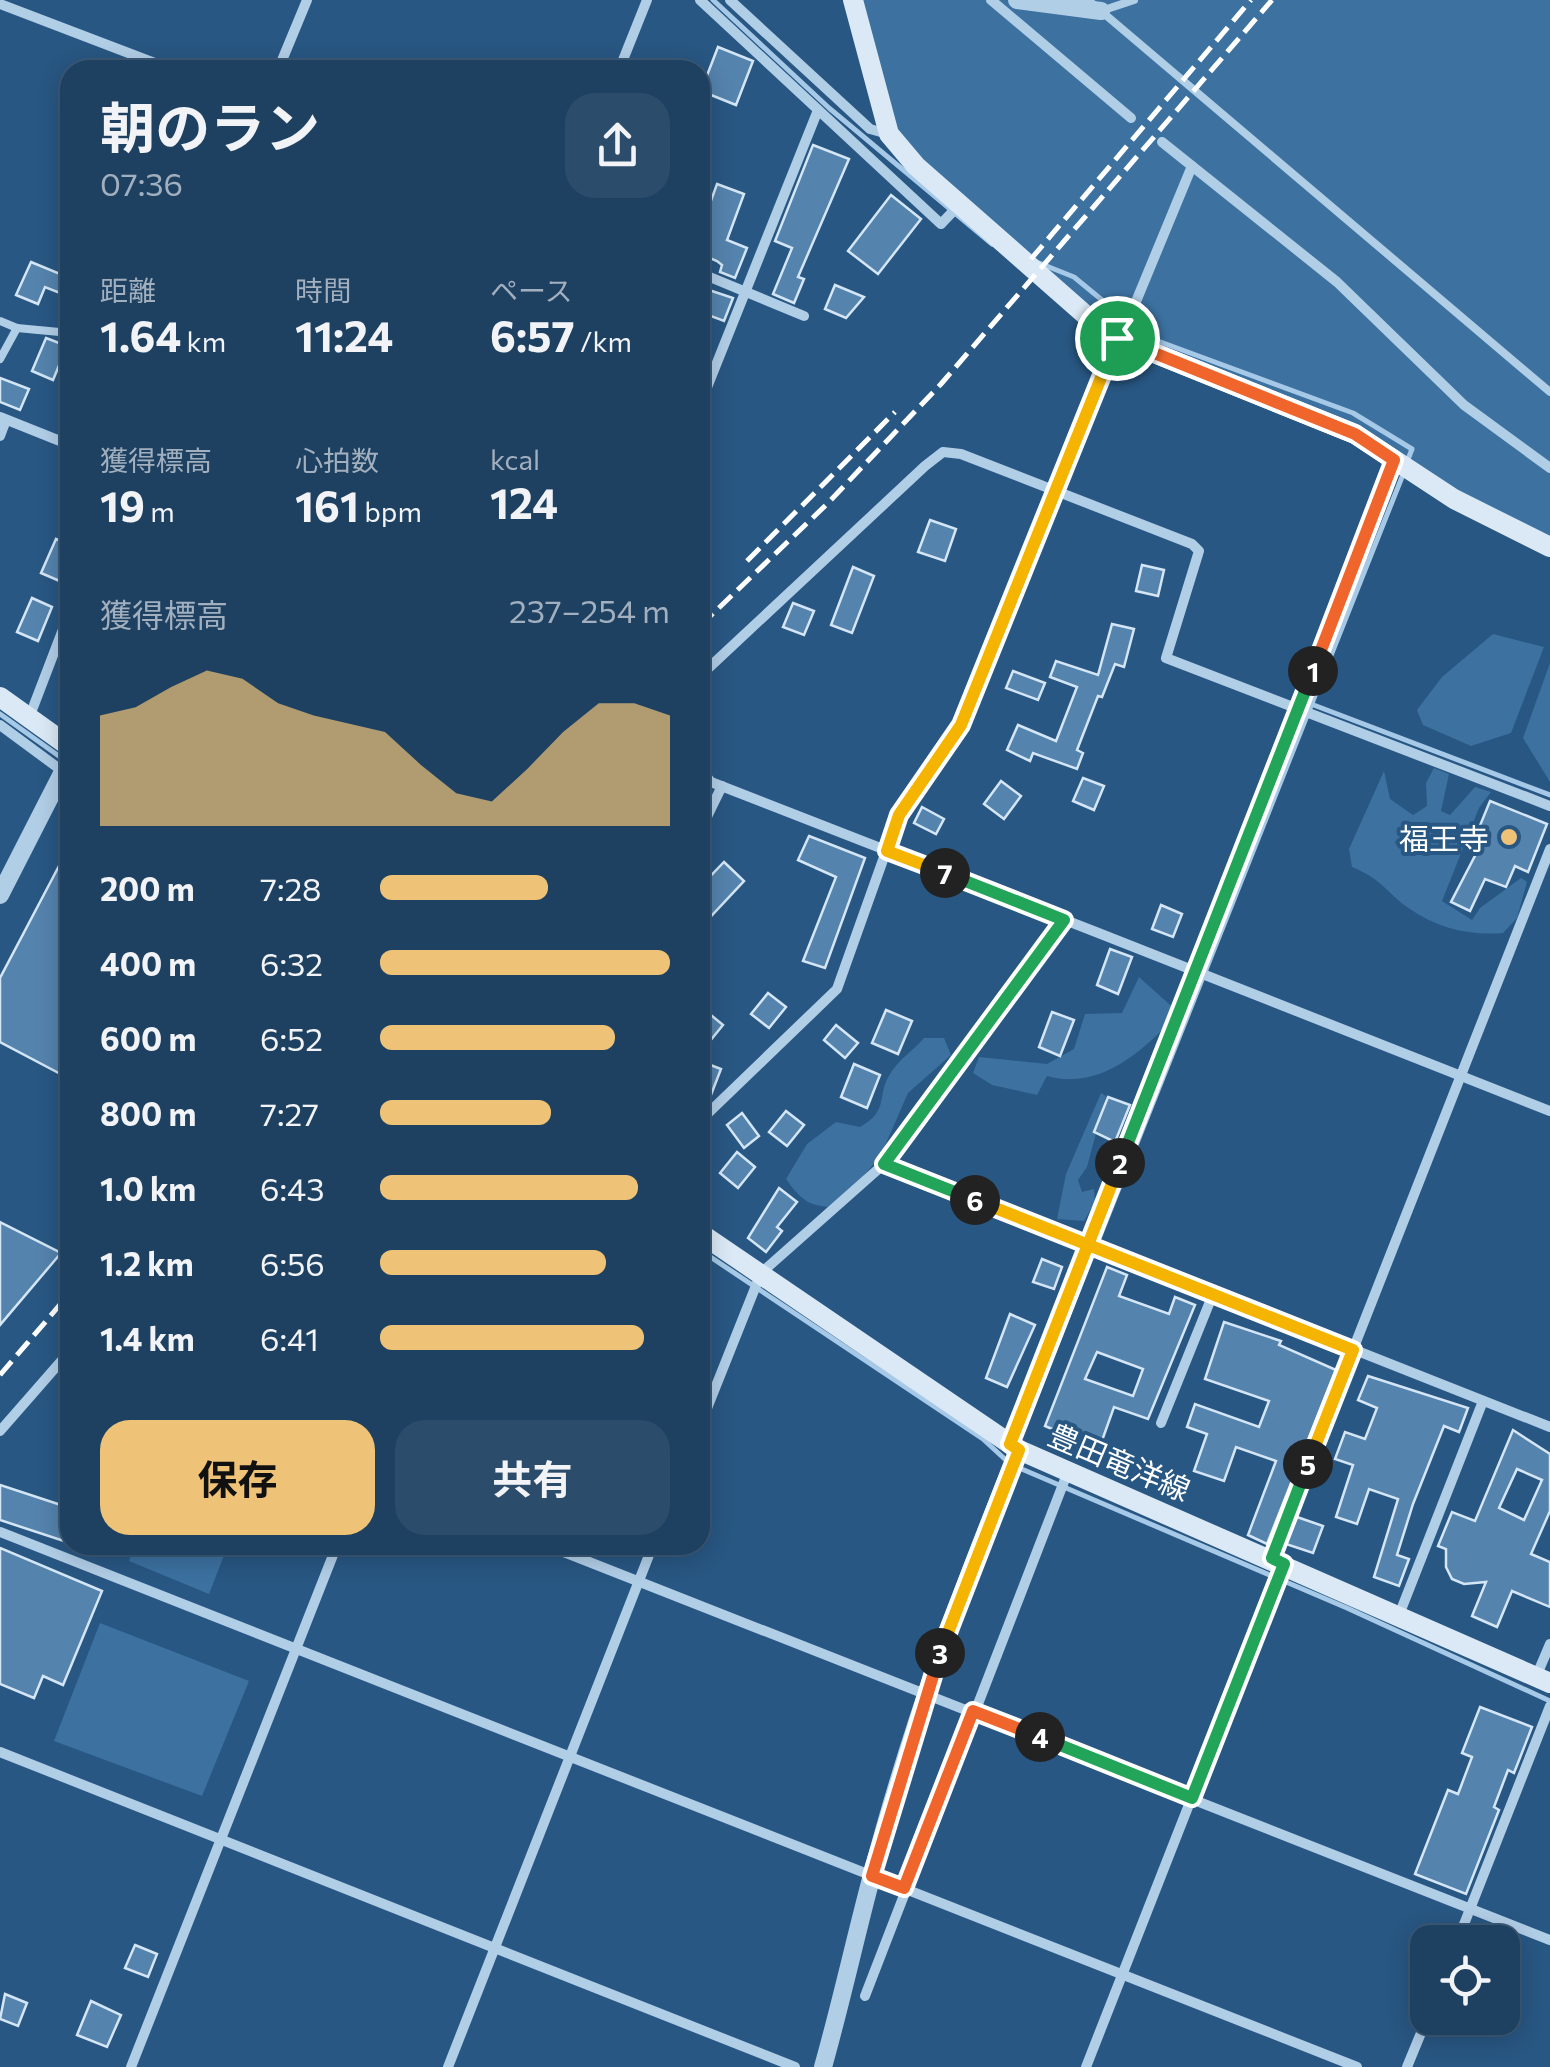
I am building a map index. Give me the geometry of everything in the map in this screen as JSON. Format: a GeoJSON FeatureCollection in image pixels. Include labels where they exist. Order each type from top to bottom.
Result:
{"type":"FeatureCollection","features":[{"type":"Feature","properties":{"kind":"main road"},"geometry":{"type":"LineString","coordinates":[[853,0],[889,134],[916,166],[959,205],[1117,338],[1355,434],[1454,500],[1550,547]]}},
{"type":"Feature","properties":{"kind":"main road"},"geometry":{"type":"LineString","coordinates":[[0,697],[60,740]]}},
{"type":"Feature","properties":{"kind":"main road","name":"豊田竜洋線"},"geometry":{"type":"LineString","coordinates":[[710,1240],[1015,1447],[1068,1474],[1278,1561],[1543,1680]]}},
{"type":"Feature","properties":{"kind":"street"},"geometry":{"type":"LineString","coordinates":[[282,60],[307,0]]}},
{"type":"Feature","properties":{"kind":"street"},"geometry":{"type":"LineString","coordinates":[[623,60],[646,0]]}},
{"type":"Feature","properties":{"kind":"street"},"geometry":{"type":"LineString","coordinates":[[700,0],[942,224],[959,205]]}},
{"type":"Feature","properties":{"kind":"street"},"geometry":{"type":"LineString","coordinates":[[730,0],[870,129],[889,134]]}},
{"type":"Feature","properties":{"kind":"street"},"geometry":{"type":"LineString","coordinates":[[991,0],[1131,118]]}},
{"type":"Feature","properties":{"kind":"street"},"geometry":{"type":"LineString","coordinates":[[1017,0],[1095,5]]}},
{"type":"Feature","properties":{"kind":"street"},"geometry":{"type":"LineString","coordinates":[[0,4],[147,60]]}},
{"type":"Feature","properties":{"kind":"street"},"geometry":{"type":"LineString","coordinates":[[710,379],[818,110]]}},
{"type":"Feature","properties":{"kind":"street"},"geometry":{"type":"LineString","coordinates":[[1162,142],[1337,282],[1464,405],[1550,468]]}},
{"type":"Feature","properties":{"kind":"street"},"geometry":{"type":"LineString","coordinates":[[710,1110],[837,989],[899,815],[961,725],[1117,338],[1192,166]]}},
{"type":"Feature","properties":{"kind":"street"},"geometry":{"type":"LineString","coordinates":[[710,277],[804,316]]}},
{"type":"Feature","properties":{"kind":"street"},"geometry":{"type":"LineString","coordinates":[[0,436],[3,418],[60,441]]}},
{"type":"Feature","properties":{"kind":"street"},"geometry":{"type":"LineString","coordinates":[[710,667],[943,452],[961,454],[1192,544],[1200,552],[1166,658],[1550,806]]}},
{"type":"Feature","properties":{"kind":"street"},"geometry":{"type":"LineString","coordinates":[[823,2067],[872,1876],[926,1693],[1088,1245],[1394,460]]}},
{"type":"Feature","properties":{"kind":"street"},"geometry":{"type":"LineString","coordinates":[[29,718],[60,637]]}},
{"type":"Feature","properties":{"kind":"street"},"geometry":{"type":"LineString","coordinates":[[0,725],[60,764]]}},
{"type":"Feature","properties":{"kind":"street"},"geometry":{"type":"LineString","coordinates":[[710,777],[722,786],[1194,974],[1376,1039],[1550,1110]]}},
{"type":"Feature","properties":{"kind":"street"},"geometry":{"type":"LineString","coordinates":[[0,895],[60,784]]}},
{"type":"Feature","properties":{"kind":"street"},"geometry":{"type":"LineString","coordinates":[[710,810],[722,786]]}},
{"type":"Feature","properties":{"kind":"street"},"geometry":{"type":"LineString","coordinates":[[1086,2067],[1192,1798],[1353,1350],[1550,849]]}},
{"type":"Feature","properties":{"kind":"street"},"geometry":{"type":"LineString","coordinates":[[710,1401],[761,1273],[884,1164],[1064,920]]}},
{"type":"Feature","properties":{"kind":"street"},"geometry":{"type":"LineString","coordinates":[[884,1164],[1550,1427]]}},
{"type":"Feature","properties":{"kind":"street"},"geometry":{"type":"LineString","coordinates":[[1160,1422],[1213,1294]]}},
{"type":"Feature","properties":{"kind":"street"},"geometry":{"type":"LineString","coordinates":[[0,1431],[60,1364]]}},
{"type":"Feature","properties":{"kind":"street"},"geometry":{"type":"LineString","coordinates":[[1398,1615],[1483,1401]]}},
{"type":"Feature","properties":{"kind":"street"},"geometry":{"type":"LineString","coordinates":[[865,1996],[1068,1474]]}},
{"type":"Feature","properties":{"kind":"street"},"geometry":{"type":"LineString","coordinates":[[0,1532],[1357,2067]]}},
{"type":"Feature","properties":{"kind":"street"},"geometry":{"type":"LineString","coordinates":[[131,2067],[333,1555]]}},
{"type":"Feature","properties":{"kind":"street"},"geometry":{"type":"LineString","coordinates":[[571,1555],[1550,1940]]}},
{"type":"Feature","properties":{"kind":"street"},"geometry":{"type":"LineString","coordinates":[[448,2067],[648,1555]]}},
{"type":"Feature","properties":{"kind":"street"},"geometry":{"type":"LineString","coordinates":[[1543,1680],[1550,1644]]}},
{"type":"Feature","properties":{"kind":"street"},"geometry":{"type":"LineString","coordinates":[[1464,1925],[1550,1706]]}},
{"type":"Feature","properties":{"kind":"street"},"geometry":{"type":"LineString","coordinates":[[0,1752],[795,2067]]}},
{"type":"Feature","properties":{"kind":"street"},"geometry":{"type":"LineString","coordinates":[[1407,2067],[1420,2035]]}},
{"type":"Feature","properties":{"kind":"lane"},"geometry":{"type":"LineString","coordinates":[[1095,5],[1134,0]]}},
{"type":"Feature","properties":{"kind":"lane"},"geometry":{"type":"LineString","coordinates":[[1095,5],[1550,392]]}},
{"type":"Feature","properties":{"kind":"lane"},"geometry":{"type":"LineString","coordinates":[[0,321],[17,328],[60,332]]}},
{"type":"Feature","properties":{"kind":"lane"},"geometry":{"type":"LineString","coordinates":[[0,359],[17,328]]}},
{"type":"Feature","properties":{"kind":"shaded area"},"geometry":{"type":"Polygon","coordinates":[[[851,0],[1550,0],[1550,549],[1339,427],[1082,313],[886,124],[851,0]]]}},
{"type":"Feature","properties":{"kind":"shaded area"},"geometry":{"type":"Polygon","coordinates":[[[1493,634],[1544,647],[1511,733],[1471,746],[1423,725],[1417,710],[1442,677],[1493,634]]]}},
{"type":"Feature","properties":{"kind":"shaded area"},"geometry":{"type":"Polygon","coordinates":[[[1550,663],[1550,782],[1523,738],[1550,663]]]}},
{"type":"Feature","properties":{"kind":"shaded area"},"geometry":{"type":"Polygon","coordinates":[[[1434,768],[1449,774],[1441,811],[1450,815],[1475,787],[1491,792],[1479,808],[1442,901],[1472,920],[1480,908],[1521,878],[1527,882],[1517,918],[1503,933],[1466,932],[1431,921],[1352,867],[1349,849],[1384,771],[1390,799],[1413,815],[1427,806],[1426,783],[1434,768]]]}},
{"type":"Feature","properties":{"kind":"shaded area"},"geometry":{"type":"Polygon","coordinates":[[[1139,977],[1179,1013],[1120,1064],[1085,1078],[1047,1076],[1037,1095],[992,1085],[973,1073],[979,1057],[1047,1064],[1074,1049],[1085,1014],[1122,1013],[1139,977]]]}},
{"type":"Feature","properties":{"kind":"shaded area"},"geometry":{"type":"Polygon","coordinates":[[[924,1038],[944,1038],[951,1055],[908,1093],[880,1157],[836,1207],[812,1204],[801,1197],[786,1179],[807,1144],[836,1122],[860,1127],[869,1121],[879,1109],[893,1069],[924,1038]]]}},
{"type":"Feature","properties":{"kind":"shaded area"},"geometry":{"type":"Polygon","coordinates":[[[1101,1093],[1106,1096],[1087,1167],[1078,1180],[1082,1192],[1094,1189],[1095,1202],[1084,1221],[1057,1219],[1066,1174],[1101,1093]]]}},
{"type":"Feature","properties":{"kind":"shaded area"},"geometry":{"type":"Polygon","coordinates":[[[131,1555],[224,1555],[209,1594],[129,1561],[131,1555]]]}},
{"type":"Feature","properties":{"kind":"shaded area"},"geometry":{"type":"Polygon","coordinates":[[[100,1623],[249,1681],[202,1796],[54,1741],[100,1623]]]}},
{"type":"Feature","properties":{"kind":"building"},"geometry":{"type":"Polygon","coordinates":[[[718,47],[753,61],[736,105],[710,95],[710,68],[718,47]]]}},
{"type":"Feature","properties":{"kind":"building"},"geometry":{"type":"Polygon","coordinates":[[[813,145],[849,159],[798,277],[804,279],[794,303],[773,294],[792,248],[775,241],[813,145]]]}},
{"type":"Feature","properties":{"kind":"building"},"geometry":{"type":"Polygon","coordinates":[[[717,184],[744,194],[727,240],[747,248],[735,278],[720,272],[722,265],[710,258],[710,203],[717,184]]]}},
{"type":"Feature","properties":{"kind":"building"},"geometry":{"type":"Polygon","coordinates":[[[891,195],[921,219],[878,274],[848,251],[891,195]]]}},
{"type":"Feature","properties":{"kind":"building"},"geometry":{"type":"Polygon","coordinates":[[[31,262],[60,274],[60,293],[45,287],[38,304],[16,295],[31,262]]]}},
{"type":"Feature","properties":{"kind":"building"},"geometry":{"type":"Polygon","coordinates":[[[835,285],[864,297],[846,318],[825,309],[835,285]]]}},
{"type":"Feature","properties":{"kind":"building"},"geometry":{"type":"Polygon","coordinates":[[[710,290],[733,298],[724,321],[710,316],[710,290]]]}},
{"type":"Feature","properties":{"kind":"building"},"geometry":{"type":"Polygon","coordinates":[[[46,338],[60,343],[60,363],[53,380],[32,371],[46,338]]]}},
{"type":"Feature","properties":{"kind":"building"},"geometry":{"type":"Polygon","coordinates":[[[0,378],[29,389],[20,410],[0,402],[0,378]]]}},
{"type":"Feature","properties":{"kind":"building"},"geometry":{"type":"Polygon","coordinates":[[[930,520],[956,529],[945,561],[918,552],[930,520]]]}},
{"type":"Feature","properties":{"kind":"building"},"geometry":{"type":"Polygon","coordinates":[[[56,539],[60,541],[60,581],[41,573],[56,539]]]}},
{"type":"Feature","properties":{"kind":"building"},"geometry":{"type":"Polygon","coordinates":[[[1142,565],[1164,570],[1158,596],[1136,591],[1142,565]]]}},
{"type":"Feature","properties":{"kind":"building"},"geometry":{"type":"Polygon","coordinates":[[[853,567],[874,576],[852,633],[831,625],[853,567]]]}},
{"type":"Feature","properties":{"kind":"building"},"geometry":{"type":"Polygon","coordinates":[[[32,598],[52,607],[38,641],[17,632],[32,598]]]}},
{"type":"Feature","properties":{"kind":"building"},"geometry":{"type":"Polygon","coordinates":[[[793,603],[814,611],[804,635],[783,627],[793,603]]]}},
{"type":"Feature","properties":{"kind":"building"},"geometry":{"type":"Polygon","coordinates":[[[1112,624],[1134,629],[1124,667],[1115,664],[1102,697],[1098,696],[1077,750],[1083,753],[1077,769],[1033,753],[1030,761],[1007,750],[1018,725],[1056,741],[1077,687],[1050,677],[1056,661],[1098,675],[1112,624]]]}},
{"type":"Feature","properties":{"kind":"building"},"geometry":{"type":"Polygon","coordinates":[[[1013,671],[1045,683],[1038,700],[1006,688],[1013,671]]]}},
{"type":"Feature","properties":{"kind":"building"},"geometry":{"type":"Polygon","coordinates":[[[1083,778],[1104,786],[1094,810],[1073,801],[1083,778]]]}},
{"type":"Feature","properties":{"kind":"building"},"geometry":{"type":"Polygon","coordinates":[[[1001,781],[1021,796],[1004,819],[984,804],[1001,781]]]}},
{"type":"Feature","properties":{"kind":"building","name":"福王寺"},"geometry":{"type":"Polygon","coordinates":[[[1490,801],[1547,824],[1528,872],[1515,866],[1506,887],[1485,879],[1470,911],[1451,902],[1479,848],[1472,845],[1490,801]]]}},
{"type":"Feature","properties":{"kind":"building"},"geometry":{"type":"Polygon","coordinates":[[[922,807],[944,819],[936,834],[914,823],[922,807]]]}},
{"type":"Feature","properties":{"kind":"building"},"geometry":{"type":"Polygon","coordinates":[[[809,836],[865,858],[825,968],[803,961],[836,877],[798,860],[809,836]]]}},
{"type":"Feature","properties":{"kind":"building"},"geometry":{"type":"Polygon","coordinates":[[[724,862],[744,881],[710,917],[710,877],[724,862]]]}},
{"type":"Feature","properties":{"kind":"building"},"geometry":{"type":"Polygon","coordinates":[[[60,864],[60,1074],[0,1042],[0,978],[60,864]]]}},
{"type":"Feature","properties":{"kind":"building"},"geometry":{"type":"Polygon","coordinates":[[[1161,905],[1182,914],[1173,937],[1152,929],[1161,905]]]}},
{"type":"Feature","properties":{"kind":"building"},"geometry":{"type":"Polygon","coordinates":[[[1110,949],[1132,957],[1118,994],[1097,985],[1110,949]]]}},
{"type":"Feature","properties":{"kind":"building"},"geometry":{"type":"Polygon","coordinates":[[[768,993],[786,1007],[769,1028],[751,1014],[768,993]]]}},
{"type":"Feature","properties":{"kind":"building"},"geometry":{"type":"Polygon","coordinates":[[[886,1010],[912,1021],[898,1054],[872,1043],[886,1010]]]}},
{"type":"Feature","properties":{"kind":"building"},"geometry":{"type":"Polygon","coordinates":[[[1052,1012],[1074,1020],[1060,1056],[1039,1047],[1052,1012]]]}},
{"type":"Feature","properties":{"kind":"building"},"geometry":{"type":"Polygon","coordinates":[[[710,1014],[723,1025],[710,1041],[710,1014]]]}},
{"type":"Feature","properties":{"kind":"building"},"geometry":{"type":"Polygon","coordinates":[[[836,1025],[858,1043],[845,1058],[824,1040],[836,1025]]]}},
{"type":"Feature","properties":{"kind":"building"},"geometry":{"type":"Polygon","coordinates":[[[854,1064],[880,1075],[867,1108],[841,1097],[854,1064]]]}},
{"type":"Feature","properties":{"kind":"building"},"geometry":{"type":"Polygon","coordinates":[[[710,1065],[721,1069],[710,1097],[710,1065]]]}},
{"type":"Feature","properties":{"kind":"building"},"geometry":{"type":"Polygon","coordinates":[[[1108,1097],[1130,1105],[1115,1142],[1094,1132],[1108,1097]]]}},
{"type":"Feature","properties":{"kind":"building"},"geometry":{"type":"Polygon","coordinates":[[[786,1111],[804,1125],[787,1146],[769,1132],[786,1111]]]}},
{"type":"Feature","properties":{"kind":"building"},"geometry":{"type":"Polygon","coordinates":[[[742,1113],[759,1136],[744,1148],[727,1125],[742,1113]]]}},
{"type":"Feature","properties":{"kind":"building"},"geometry":{"type":"Polygon","coordinates":[[[737,1152],[755,1167],[738,1188],[720,1173],[737,1152]]]}},
{"type":"Feature","properties":{"kind":"building"},"geometry":{"type":"Polygon","coordinates":[[[779,1188],[797,1202],[777,1227],[782,1231],[766,1252],[748,1238],[779,1188]]]}},
{"type":"Feature","properties":{"kind":"building"},"geometry":{"type":"Polygon","coordinates":[[[0,1222],[60,1254],[0,1325],[0,1222]]]}},
{"type":"Feature","properties":{"kind":"building"},"geometry":{"type":"Polygon","coordinates":[[[1042,1259],[1062,1267],[1054,1289],[1033,1282],[1042,1259]]]}},
{"type":"Feature","properties":{"kind":"building"},"geometry":{"type":"Polygon","coordinates":[[[1107,1267],[1127,1275],[1119,1296],[1169,1314],[1175,1297],[1195,1305],[1148,1419],[1114,1407],[1099,1449],[1045,1426],[1107,1267]],[[1097,1352],[1085,1379],[1133,1396],[1143,1369],[1097,1352]]]}},
{"type":"Feature","properties":{"kind":"building"},"geometry":{"type":"Polygon","coordinates":[[[1010,1314],[1035,1325],[1007,1387],[986,1378],[1010,1314]]]}},
{"type":"Feature","properties":{"kind":"building"},"geometry":{"type":"Polygon","coordinates":[[[1224,1322],[1281,1341],[1279,1345],[1336,1370],[1267,1544],[1248,1535],[1276,1461],[1236,1447],[1224,1481],[1194,1471],[1207,1434],[1187,1427],[1195,1404],[1259,1427],[1269,1401],[1205,1379],[1224,1322]]]}},
{"type":"Feature","properties":{"kind":"building"},"geometry":{"type":"Polygon","coordinates":[[[1368,1376],[1468,1408],[1459,1432],[1444,1426],[1413,1504],[1397,1555],[1409,1559],[1399,1586],[1374,1577],[1398,1499],[1369,1489],[1357,1524],[1336,1517],[1353,1465],[1335,1459],[1345,1432],[1365,1439],[1377,1408],[1358,1400],[1368,1376]]]}},
{"type":"Feature","properties":{"kind":"building"},"geometry":{"type":"Polygon","coordinates":[[[1513,1430],[1550,1454],[1550,1511],[1531,1554],[1550,1562],[1550,1607],[1512,1591],[1497,1627],[1472,1616],[1486,1582],[1464,1584],[1452,1579],[1446,1567],[1446,1549],[1438,1546],[1452,1512],[1475,1521],[1513,1430]],[[1517,1469],[1499,1508],[1524,1520],[1542,1480],[1517,1469]]]}},
{"type":"Feature","properties":{"kind":"building"},"geometry":{"type":"Polygon","coordinates":[[[0,1485],[60,1505],[60,1540],[0,1520],[0,1485]]]}},
{"type":"Feature","properties":{"kind":"building"},"geometry":{"type":"Polygon","coordinates":[[[1297,1517],[1323,1526],[1313,1553],[1286,1544],[1297,1517]]]}},
{"type":"Feature","properties":{"kind":"building"},"geometry":{"type":"Polygon","coordinates":[[[0,1548],[102,1591],[63,1685],[43,1676],[34,1698],[0,1684],[0,1548]]]}},
{"type":"Feature","properties":{"kind":"building"},"geometry":{"type":"Polygon","coordinates":[[[1480,1707],[1532,1727],[1514,1773],[1508,1770],[1494,1807],[1499,1810],[1466,1894],[1415,1874],[1448,1790],[1458,1794],[1472,1757],[1462,1753],[1480,1707]]]}},
{"type":"Feature","properties":{"kind":"building"},"geometry":{"type":"Polygon","coordinates":[[[135,1945],[157,1954],[148,1977],[125,1968],[135,1945]]]}},
{"type":"Feature","properties":{"kind":"building"},"geometry":{"type":"Polygon","coordinates":[[[5,1994],[27,2003],[18,2026],[0,2019],[5,1994]]]}},
{"type":"Feature","properties":{"kind":"building"},"geometry":{"type":"Polygon","coordinates":[[[91,2001],[121,2015],[107,2047],[77,2035],[91,2001]]]}},
{"type":"Feature","properties":{"kind":"waterway"},"geometry":{"type":"LineString","coordinates":[[713,0],[829,108],[992,244]]}},
{"type":"Feature","properties":{"kind":"waterway"},"geometry":{"type":"LineString","coordinates":[[1039,263],[1074,277],[1147,337],[1353,413],[1412,449],[1407,462]]}},
{"type":"Feature","properties":{"kind":"waterway"},"geometry":{"type":"LineString","coordinates":[[1018,1442],[1404,472]]}},
{"type":"Feature","properties":{"kind":"waterway"},"geometry":{"type":"LineString","coordinates":[[1311,704],[1550,795]]}},
{"type":"Feature","properties":{"kind":"waterway"},"geometry":{"type":"LineString","coordinates":[[0,714],[60,757]]}},
{"type":"Feature","properties":{"kind":"waterway"},"geometry":{"type":"LineString","coordinates":[[710,1257],[983,1439],[1008,1462]]}},
{"type":"Feature","properties":{"kind":"waterway"},"geometry":{"type":"LineString","coordinates":[[1017,1467],[1347,1608],[1550,1701]]}},
{"type":"Feature","properties":{"kind":"railway"},"geometry":{"type":"LineString","coordinates":[[1031,259],[1251,0]]}},
{"type":"Feature","properties":{"kind":"railway"},"geometry":{"type":"LineString","coordinates":[[710,616],[827,504],[941,384],[1272,0]]}},
{"type":"Feature","properties":{"kind":"railway"},"geometry":{"type":"LineString","coordinates":[[747,561],[895,412]]}},
{"type":"Feature","properties":{"kind":"railway"},"geometry":{"type":"LineString","coordinates":[[0,1375],[60,1305]]}},
{"type":"Feature","properties":{"kind":"place","name":"福王寺"},"geometry":{"type":"Point","coordinates":[1509,837]}},
{"type":"Feature","properties":{"kind":"route"},"geometry":{"type":"LineString","coordinates":[[1117,338],[961,725],[899,815],[887,851],[1064,920],[884,1164],[1088,1245],[1353,1350],[1272,1558],[1284,1564],[1192,1798],[973,1711],[904,1888],[872,1876],[946,1634],[1019,1450],[1010,1444],[1026,1404],[1088,1245],[1150,1085],[1298,708],[1394,460],[1355,434],[1117,338]]}}]}
